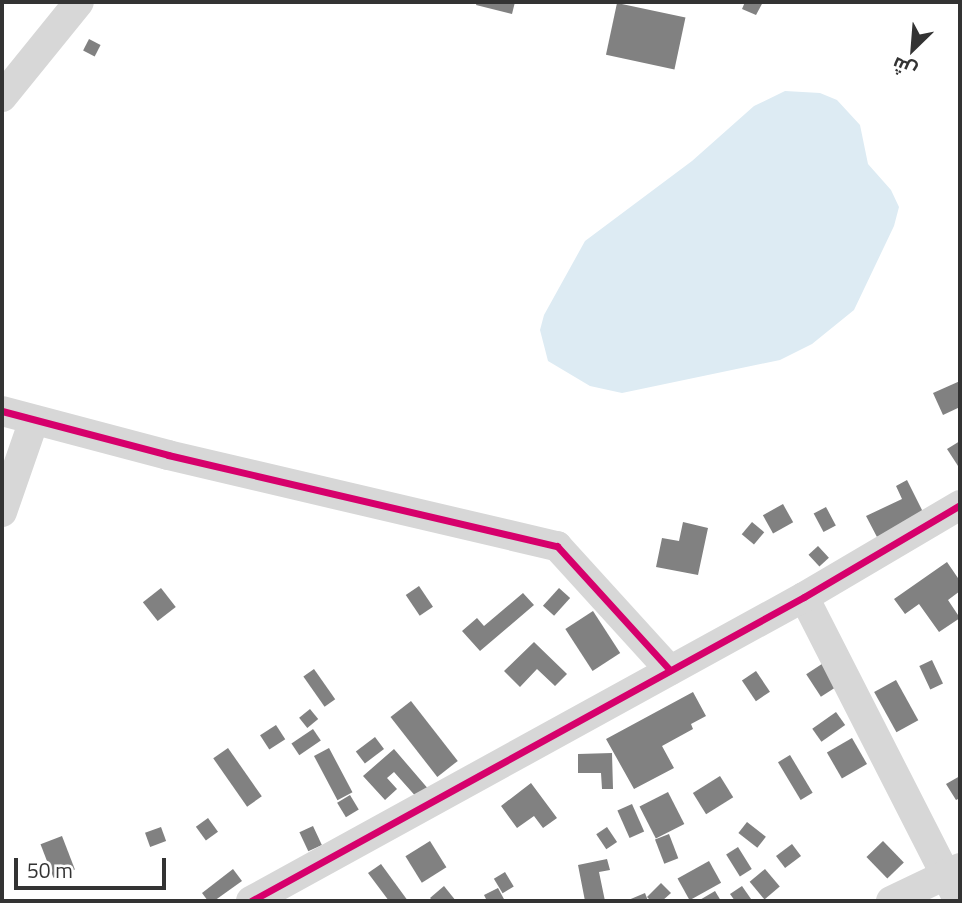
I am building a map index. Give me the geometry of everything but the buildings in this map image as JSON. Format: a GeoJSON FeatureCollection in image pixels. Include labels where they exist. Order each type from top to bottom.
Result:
{"type":"FeatureCollection","features":[{"type":"Feature","properties":{"kind":"street"},"geometry":{"type":"LineString","coordinates":[[2,97],[79,2]]}},
{"type":"Feature","properties":{"kind":"street"},"geometry":{"type":"LineString","coordinates":[[2,411],[168,455],[557,547],[670,670]]}},
{"type":"Feature","properties":{"kind":"street"},"geometry":{"type":"LineString","coordinates":[[2,512],[34,419]]}},
{"type":"Feature","properties":{"kind":"street"},"geometry":{"type":"LineString","coordinates":[[251,901],[804,597],[960,505]]}},
{"type":"Feature","properties":{"kind":"street"},"geometry":{"type":"LineString","coordinates":[[804,597],[953,871],[959,901]]}},
{"type":"Feature","properties":{"kind":"street"},"geometry":{"type":"LineString","coordinates":[[891,901],[953,871]]}},
{"type":"Feature","properties":{"kind":"shaded area"},"geometry":{"type":"Polygon","coordinates":[[[785,91],[820,93],[837,100],[860,125],[868,164],[891,190],[899,207],[894,226],[854,310],[812,344],[780,360],[622,393],[590,386],[548,361],[540,330],[544,315],[585,241],[692,161],[754,106],[785,91]]]}},
{"type":"Feature","properties":{"kind":"cycle path"},"geometry":{"type":"LineString","coordinates":[[2,411],[168,455],[557,546],[670,670]]}},
{"type":"Feature","properties":{"kind":"cycle path"},"geometry":{"type":"LineString","coordinates":[[251,901],[804,597],[960,505]]}}]}
